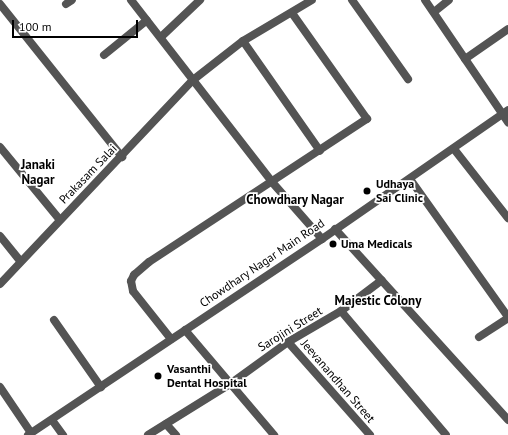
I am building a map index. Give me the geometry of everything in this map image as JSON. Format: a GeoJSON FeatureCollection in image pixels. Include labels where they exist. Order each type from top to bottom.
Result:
{"type":"FeatureCollection","features":[{"type":"Feature","properties":{"kind":"street"},"geometry":{"type":"LineString","coordinates":[[131,0],[272,182],[322,239]]}},
{"type":"Feature","properties":{"kind":"street"},"geometry":{"type":"LineString","coordinates":[[161,37],[200,0]]}},
{"type":"Feature","properties":{"kind":"street","name":"Prakasam Salai"},"geometry":{"type":"LineString","coordinates":[[0,284],[20,261],[122,157],[193,80],[244,41],[312,0]]}},
{"type":"Feature","properties":{"kind":"street"},"geometry":{"type":"LineString","coordinates":[[352,0],[408,79]]}},
{"type":"Feature","properties":{"kind":"street"},"geometry":{"type":"LineString","coordinates":[[425,0],[465,59],[505,112],[508,122]]}},
{"type":"Feature","properties":{"kind":"street"},"geometry":{"type":"LineString","coordinates":[[434,12],[450,0]]}},
{"type":"Feature","properties":{"kind":"street"},"geometry":{"type":"LineString","coordinates":[[0,4],[122,157]]}},
{"type":"Feature","properties":{"kind":"street"},"geometry":{"type":"LineString","coordinates":[[171,339],[133,291],[131,281],[149,262],[367,119],[292,13]]}},
{"type":"Feature","properties":{"kind":"street"},"geometry":{"type":"LineString","coordinates":[[104,55],[147,20]]}},
{"type":"Feature","properties":{"kind":"street"},"geometry":{"type":"LineString","coordinates":[[465,59],[508,29]]}},
{"type":"Feature","properties":{"kind":"street"},"geometry":{"type":"LineString","coordinates":[[244,41],[320,151]]}},
{"type":"Feature","properties":{"kind":"street","name":"Chowdhary Nagar Main Road"},"geometry":{"type":"LineString","coordinates":[[30,434],[322,239],[454,149],[505,112]]}},
{"type":"Feature","properties":{"kind":"street"},"geometry":{"type":"LineString","coordinates":[[0,147],[60,220]]}},
{"type":"Feature","properties":{"kind":"street"},"geometry":{"type":"LineString","coordinates":[[454,149],[508,218]]}},
{"type":"Feature","properties":{"kind":"street"},"geometry":{"type":"LineString","coordinates":[[410,179],[508,318],[480,337]]}},
{"type":"Feature","properties":{"kind":"street"},"geometry":{"type":"LineString","coordinates":[[335,229],[508,420]]}},
{"type":"Feature","properties":{"kind":"street"},"geometry":{"type":"LineString","coordinates":[[0,236],[20,261]]}},
{"type":"Feature","properties":{"kind":"street","name":"Sarojini Street"},"geometry":{"type":"LineString","coordinates":[[148,435],[230,384],[288,342],[341,311],[382,280]]}},
{"type":"Feature","properties":{"kind":"street"},"geometry":{"type":"LineString","coordinates":[[341,311],[446,435]]}},
{"type":"Feature","properties":{"kind":"street"},"geometry":{"type":"LineString","coordinates":[[54,320],[101,388]]}},
{"type":"Feature","properties":{"kind":"street"},"geometry":{"type":"LineString","coordinates":[[185,330],[274,435]]}},
{"type":"Feature","properties":{"kind":"street","name":"Jeevanandhan Street"},"geometry":{"type":"LineString","coordinates":[[288,342],[370,435]]}},
{"type":"Feature","properties":{"kind":"street"},"geometry":{"type":"LineString","coordinates":[[0,387],[30,434]]}},
{"type":"Feature","properties":{"kind":"street"},"geometry":{"type":"LineString","coordinates":[[52,420],[63,435]]}},
{"type":"Feature","properties":{"kind":"street"},"geometry":{"type":"LineString","coordinates":[[166,424],[176,435]]}},
{"type":"Feature","properties":{"kind":"place","name":"Udhaya Sai Clinic"},"geometry":{"type":"Point","coordinates":[367,191]}},
{"type":"Feature","properties":{"kind":"place","name":"Uma Medicals"},"geometry":{"type":"Point","coordinates":[333,244]}},
{"type":"Feature","properties":{"kind":"place","name":"Vasanthi Dental Hospital"},"geometry":{"type":"Point","coordinates":[158,376]}},
{"type":"Feature","properties":{"kind":"district","name":"Janaki Nagar"},"geometry":{"type":"Point","coordinates":[38,174]}},
{"type":"Feature","properties":{"kind":"district","name":"Chowdhary Nagar"},"geometry":{"type":"Point","coordinates":[295,200]}},
{"type":"Feature","properties":{"kind":"district","name":"Majestic Colony"},"geometry":{"type":"Point","coordinates":[378,301]}}]}
